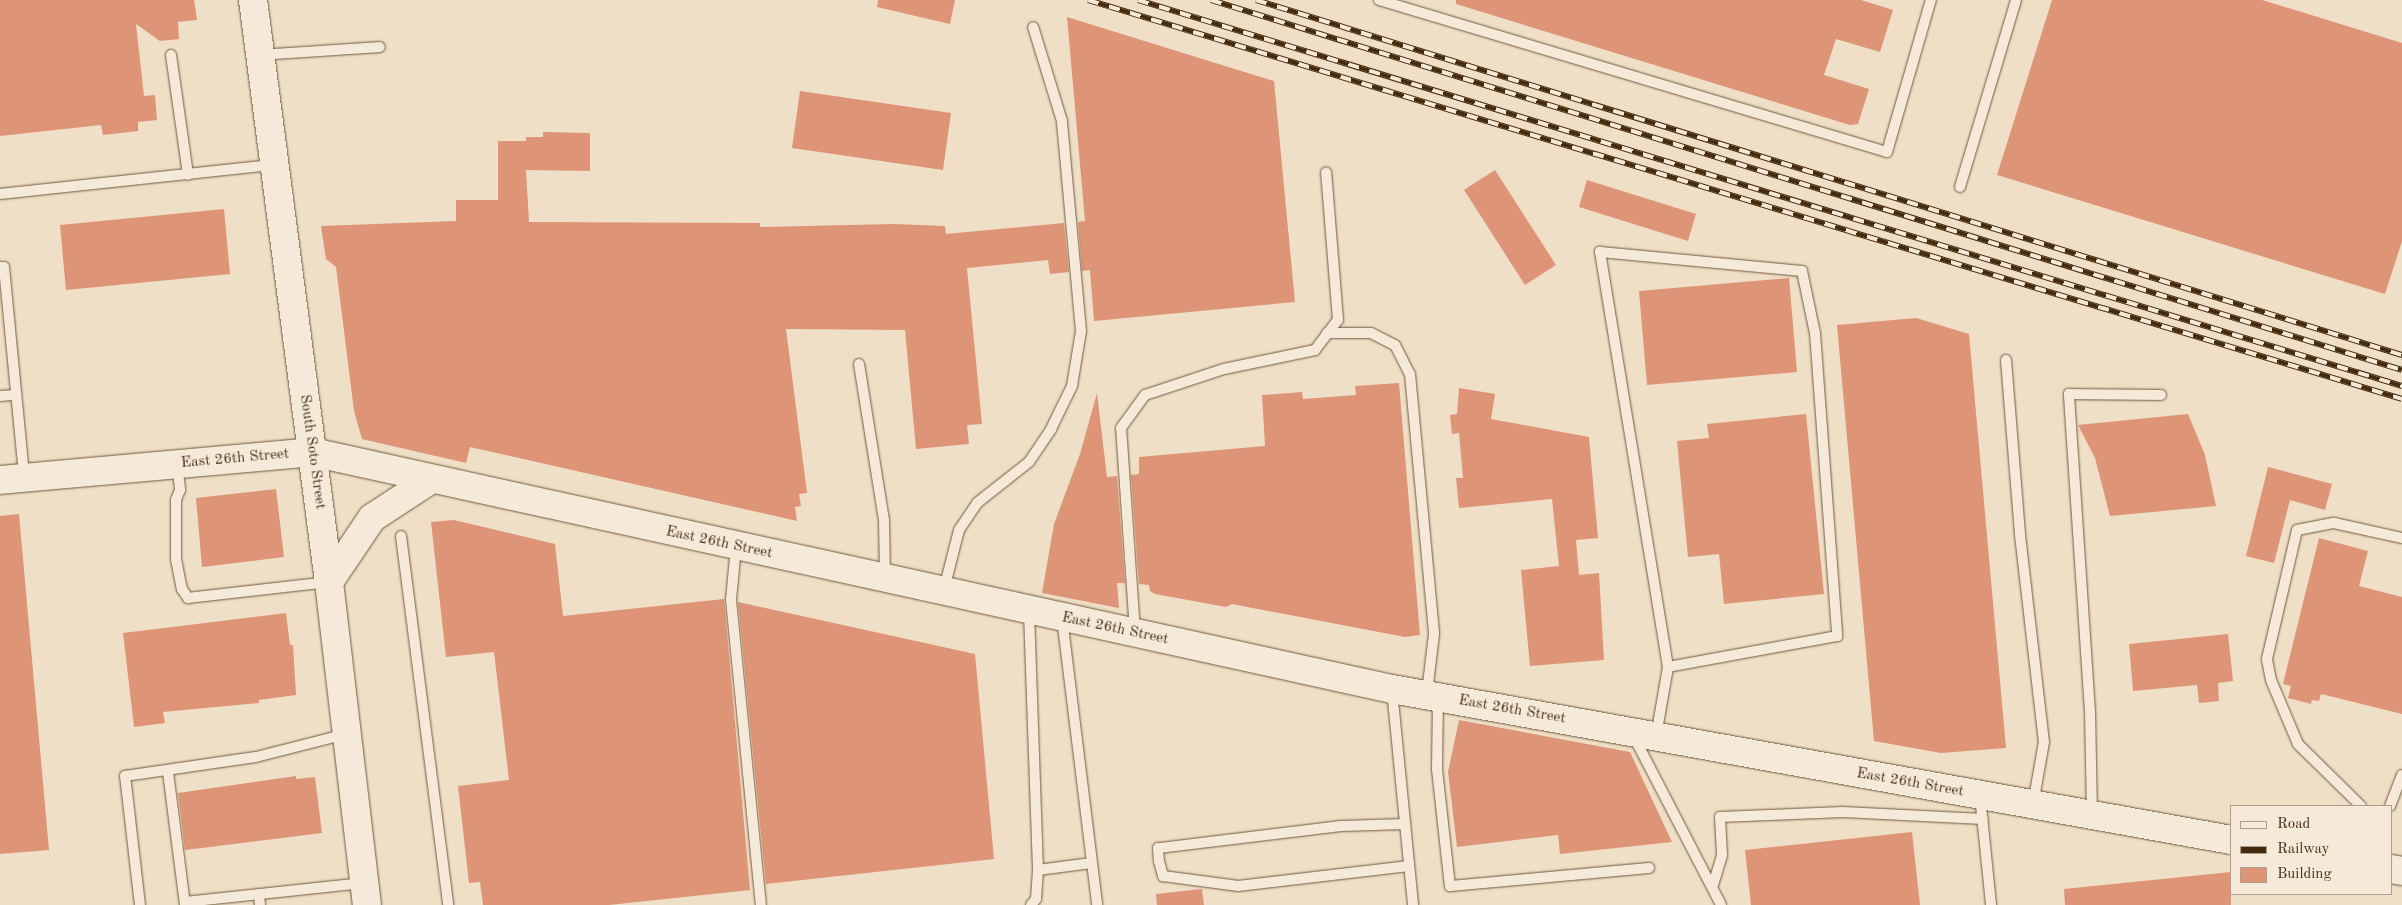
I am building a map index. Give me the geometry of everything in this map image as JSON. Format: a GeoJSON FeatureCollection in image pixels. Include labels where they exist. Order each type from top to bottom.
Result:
{"type":"FeatureCollection","features":[{"type":"Feature","properties":{"kind":"street","name":"South Soto Street"},"geometry":{"type":"LineString","coordinates":[[253,0],[273,165],[329,582],[366,894]]}},
{"type":"Feature","properties":{"kind":"street","name":"East 26th Street"},"geometry":{"type":"LineString","coordinates":[[12,479],[312,452],[430,480],[1392,689],[1643,734],[1981,807],[2033,805],[2230,840]]}},
{"type":"Feature","properties":{"kind":"street"},"geometry":{"type":"LineString","coordinates":[[329,582],[372,518],[430,480]]}},
{"type":"Feature","properties":{"kind":"lane"},"geometry":{"type":"LineString","coordinates":[[1379,0],[1887,152],[1931,0]]}},
{"type":"Feature","properties":{"kind":"lane"},"geometry":{"type":"LineString","coordinates":[[1960,187],[2016,0]]}},
{"type":"Feature","properties":{"kind":"lane"},"geometry":{"type":"LineString","coordinates":[[943,591],[959,530],[977,503],[1029,462],[1051,429],[1072,386],[1081,331],[1062,121],[1033,27]]}},
{"type":"Feature","properties":{"kind":"lane"},"geometry":{"type":"LineString","coordinates":[[259,55],[380,46]]}},
{"type":"Feature","properties":{"kind":"lane"},"geometry":{"type":"LineString","coordinates":[[171,55],[188,174]]}},
{"type":"Feature","properties":{"kind":"lane"},"geometry":{"type":"LineString","coordinates":[[0,194],[273,165]]}},
{"type":"Feature","properties":{"kind":"lane"},"geometry":{"type":"LineString","coordinates":[[1135,633],[1121,428],[1145,395],[1224,369],[1314,350],[1338,320],[1326,172]]}},
{"type":"Feature","properties":{"kind":"lane"},"geometry":{"type":"LineString","coordinates":[[1668,667],[1837,636],[1815,333],[1802,271],[1600,252],[1668,667],[1643,734],[1721,905]]}},
{"type":"Feature","properties":{"kind":"lane"},"geometry":{"type":"LineString","coordinates":[[0,267],[4,266],[16,395],[12,479]]}},
{"type":"Feature","properties":{"kind":"lane"},"geometry":{"type":"LineString","coordinates":[[1327,333],[1371,333],[1395,345],[1410,374],[1434,634],[1432,696],[1437,769],[1450,886],[1649,868]]}},
{"type":"Feature","properties":{"kind":"lane"},"geometry":{"type":"LineString","coordinates":[[2006,360],[2020,535],[2044,742],[2033,805]]}},
{"type":"Feature","properties":{"kind":"lane"},"geometry":{"type":"LineString","coordinates":[[859,364],[884,520],[885,579]]}},
{"type":"Feature","properties":{"kind":"lane"},"geometry":{"type":"LineString","coordinates":[[2092,816],[2090,712],[2069,394],[2161,394]]}},
{"type":"Feature","properties":{"kind":"lane"},"geometry":{"type":"LineString","coordinates":[[0,396],[16,395]]}},
{"type":"Feature","properties":{"kind":"lane"},"geometry":{"type":"LineString","coordinates":[[177,464],[180,490],[176,500],[176,559],[182,588],[188,598],[329,582]]}},
{"type":"Feature","properties":{"kind":"lane"},"geometry":{"type":"LineString","coordinates":[[2360,805],[2298,744],[2270,680],[2267,659],[2297,530],[2334,523],[2402,538]]}},
{"type":"Feature","properties":{"kind":"lane"},"geometry":{"type":"LineString","coordinates":[[401,536],[448,905]]}},
{"type":"Feature","properties":{"kind":"lane"},"geometry":{"type":"LineString","coordinates":[[736,547],[731,600],[761,905]]}},
{"type":"Feature","properties":{"kind":"lane"},"geometry":{"type":"LineString","coordinates":[[1029,610],[1038,870],[1036,899],[1031,905]]}},
{"type":"Feature","properties":{"kind":"lane"},"geometry":{"type":"LineString","coordinates":[[1062,617],[1097,905]]}},
{"type":"Feature","properties":{"kind":"lane"},"geometry":{"type":"LineString","coordinates":[[1392,689],[1413,905]]}},
{"type":"Feature","properties":{"kind":"lane"},"geometry":{"type":"LineString","coordinates":[[140,905],[125,776],[168,772],[256,757],[347,734]]}},
{"type":"Feature","properties":{"kind":"lane"},"geometry":{"type":"LineString","coordinates":[[168,772],[185,904],[259,894],[366,894]]}},
{"type":"Feature","properties":{"kind":"lane"},"geometry":{"type":"LineString","coordinates":[[2390,805],[2402,775]]}},
{"type":"Feature","properties":{"kind":"lane"},"geometry":{"type":"LineString","coordinates":[[1713,884],[1722,855],[1720,817],[1981,807],[1992,905]]}},
{"type":"Feature","properties":{"kind":"lane"},"geometry":{"type":"LineString","coordinates":[[1405,824],[1341,826],[1158,848],[1159,861],[1164,876],[1238,886],[1409,866]]}},
{"type":"Feature","properties":{"kind":"lane"},"geometry":{"type":"LineString","coordinates":[[1038,870],[1092,863]]}},
{"type":"Feature","properties":{"kind":"lane"},"geometry":{"type":"LineString","coordinates":[[259,894],[260,905]]}},
{"type":"Feature","properties":{"kind":"building"},"geometry":{"type":"Polygon","coordinates":[[[0,0],[194,0],[197,20],[178,22],[179,39],[160,41],[136,24],[144,96],[155,95],[157,120],[138,122],[138,131],[103,135],[101,125],[0,136],[0,0]]]}},
{"type":"Feature","properties":{"kind":"building"},"geometry":{"type":"Polygon","coordinates":[[[878,0],[955,0],[950,24],[877,7],[878,0]]]}},
{"type":"Feature","properties":{"kind":"building"},"geometry":{"type":"Polygon","coordinates":[[[1456,0],[1861,0],[1893,10],[1880,52],[1836,39],[1824,75],[1869,89],[1858,124],[1850,125],[1456,4],[1456,0]]]}},
{"type":"Feature","properties":{"kind":"building"},"geometry":{"type":"Polygon","coordinates":[[[2052,0],[2262,0],[2402,43],[2402,241],[2385,294],[1997,175],[2052,0]]]}},
{"type":"Feature","properties":{"kind":"building"},"geometry":{"type":"Polygon","coordinates":[[[1067,17],[1274,81],[1295,302],[1094,321],[1090,270],[1082,271],[1078,222],[1085,221],[1067,17]]]}},
{"type":"Feature","properties":{"kind":"building"},"geometry":{"type":"Polygon","coordinates":[[[800,91],[951,113],[943,170],[792,148],[800,91]]]}},
{"type":"Feature","properties":{"kind":"building"},"geometry":{"type":"Polygon","coordinates":[[[543,132],[590,133],[590,171],[526,170],[529,222],[760,223],[760,227],[894,224],[945,226],[946,234],[1064,223],[1069,272],[1050,274],[1048,260],[967,268],[982,424],[967,425],[969,444],[916,449],[905,330],[786,329],[807,493],[799,494],[801,506],[795,507],[797,521],[470,447],[466,463],[362,439],[354,411],[336,267],[326,259],[321,226],[456,221],[456,200],[498,200],[498,141],[526,141],[526,137],[543,137],[543,132]]]}},
{"type":"Feature","properties":{"kind":"building"},"geometry":{"type":"Polygon","coordinates":[[[1495,170],[1556,265],[1525,285],[1464,190],[1495,170]]]}},
{"type":"Feature","properties":{"kind":"building"},"geometry":{"type":"Polygon","coordinates":[[[1587,180],[1696,214],[1688,241],[1579,207],[1587,180]]]}},
{"type":"Feature","properties":{"kind":"building"},"geometry":{"type":"Polygon","coordinates":[[[224,209],[230,274],[66,290],[60,225],[224,209]]]}},
{"type":"Feature","properties":{"kind":"building"},"geometry":{"type":"Polygon","coordinates":[[[1789,278],[1797,372],[1647,385],[1639,291],[1789,278]]]}},
{"type":"Feature","properties":{"kind":"building"},"geometry":{"type":"Polygon","coordinates":[[[1916,318],[1969,334],[2006,748],[1941,753],[1874,741],[1837,325],[1916,318]]]}},
{"type":"Feature","properties":{"kind":"building"},"geometry":{"type":"Polygon","coordinates":[[[1399,383],[1420,635],[1405,637],[1232,604],[1226,607],[1155,594],[1150,591],[1149,585],[1139,584],[1131,475],[1139,474],[1139,457],[1265,446],[1262,395],[1302,392],[1303,399],[1356,395],[1355,386],[1399,383]]]}},
{"type":"Feature","properties":{"kind":"building"},"geometry":{"type":"Polygon","coordinates":[[[1459,388],[1495,394],[1491,419],[1589,437],[1598,538],[1576,540],[1579,575],[1599,573],[1604,660],[1530,666],[1521,570],[1559,566],[1552,499],[1459,508],[1456,478],[1463,478],[1459,433],[1452,434],[1450,415],[1457,414],[1459,388]]]}},
{"type":"Feature","properties":{"kind":"building"},"geometry":{"type":"Polygon","coordinates":[[[1097,393],[1107,477],[1117,476],[1125,583],[1117,583],[1119,608],[1042,593],[1054,524],[1080,454],[1097,393]]]}},
{"type":"Feature","properties":{"kind":"building"},"geometry":{"type":"Polygon","coordinates":[[[1806,414],[1824,594],[1724,604],[1719,554],[1688,557],[1677,441],[1709,438],[1707,424],[1806,414]]]}},
{"type":"Feature","properties":{"kind":"building"},"geometry":{"type":"Polygon","coordinates":[[[2188,414],[2205,455],[2216,506],[2110,516],[2095,458],[2078,425],[2188,414]]]}},
{"type":"Feature","properties":{"kind":"building"},"geometry":{"type":"Polygon","coordinates":[[[2268,467],[2332,484],[2325,510],[2290,500],[2274,563],[2246,556],[2268,467]]]}},
{"type":"Feature","properties":{"kind":"building"},"geometry":{"type":"Polygon","coordinates":[[[276,489],[284,557],[202,567],[196,498],[276,489]]]}},
{"type":"Feature","properties":{"kind":"building"},"geometry":{"type":"Polygon","coordinates":[[[19,514],[49,850],[0,854],[0,516],[19,514]]]}},
{"type":"Feature","properties":{"kind":"building"},"geometry":{"type":"Polygon","coordinates":[[[454,520],[555,544],[563,616],[724,599],[750,890],[609,905],[483,905],[480,882],[469,883],[458,786],[509,780],[494,652],[446,657],[431,522],[454,520]]]}},
{"type":"Feature","properties":{"kind":"building"},"geometry":{"type":"Polygon","coordinates":[[[2319,538],[2368,551],[2359,586],[2402,597],[2402,714],[2321,694],[2319,701],[2312,700],[2311,704],[2288,698],[2291,686],[2283,684],[2319,538]]]}},
{"type":"Feature","properties":{"kind":"building"},"geometry":{"type":"Polygon","coordinates":[[[738,602],[975,654],[994,859],[766,884],[738,602]]]}},
{"type":"Feature","properties":{"kind":"building"},"geometry":{"type":"Polygon","coordinates":[[[286,613],[290,645],[293,645],[296,695],[259,700],[259,703],[163,712],[165,723],[134,727],[123,633],[286,613]]]}},
{"type":"Feature","properties":{"kind":"building"},"geometry":{"type":"Polygon","coordinates":[[[2228,634],[2233,681],[2218,683],[2219,701],[2199,703],[2197,685],[2133,691],[2129,644],[2228,634]]]}},
{"type":"Feature","properties":{"kind":"building"},"geometry":{"type":"Polygon","coordinates":[[[1459,720],[1630,752],[1672,842],[1560,854],[1558,835],[1457,847],[1448,772],[1459,720]]]}},
{"type":"Feature","properties":{"kind":"building"},"geometry":{"type":"Polygon","coordinates":[[[296,776],[296,779],[315,777],[322,833],[185,850],[178,793],[296,776]]]}},
{"type":"Feature","properties":{"kind":"building"},"geometry":{"type":"Polygon","coordinates":[[[1912,832],[1920,905],[1751,905],[1745,850],[1912,832]]]}},
{"type":"Feature","properties":{"kind":"building"},"geometry":{"type":"Polygon","coordinates":[[[2230,872],[2231,905],[2065,905],[2064,889],[2230,872]]]}},
{"type":"Feature","properties":{"kind":"building"},"geometry":{"type":"Polygon","coordinates":[[[1202,889],[1204,905],[1157,905],[1156,894],[1202,889]]]}},
{"type":"Feature","properties":{"kind":"railway"},"geometry":{"type":"LineString","coordinates":[[1088,0],[2402,399]]}},
{"type":"Feature","properties":{"kind":"railway"},"geometry":{"type":"LineString","coordinates":[[1138,0],[2402,386]]}},
{"type":"Feature","properties":{"kind":"railway"},"geometry":{"type":"LineString","coordinates":[[1211,0],[2402,370]]}},
{"type":"Feature","properties":{"kind":"railway"},"geometry":{"type":"LineString","coordinates":[[1256,0],[2402,355]]}}]}
